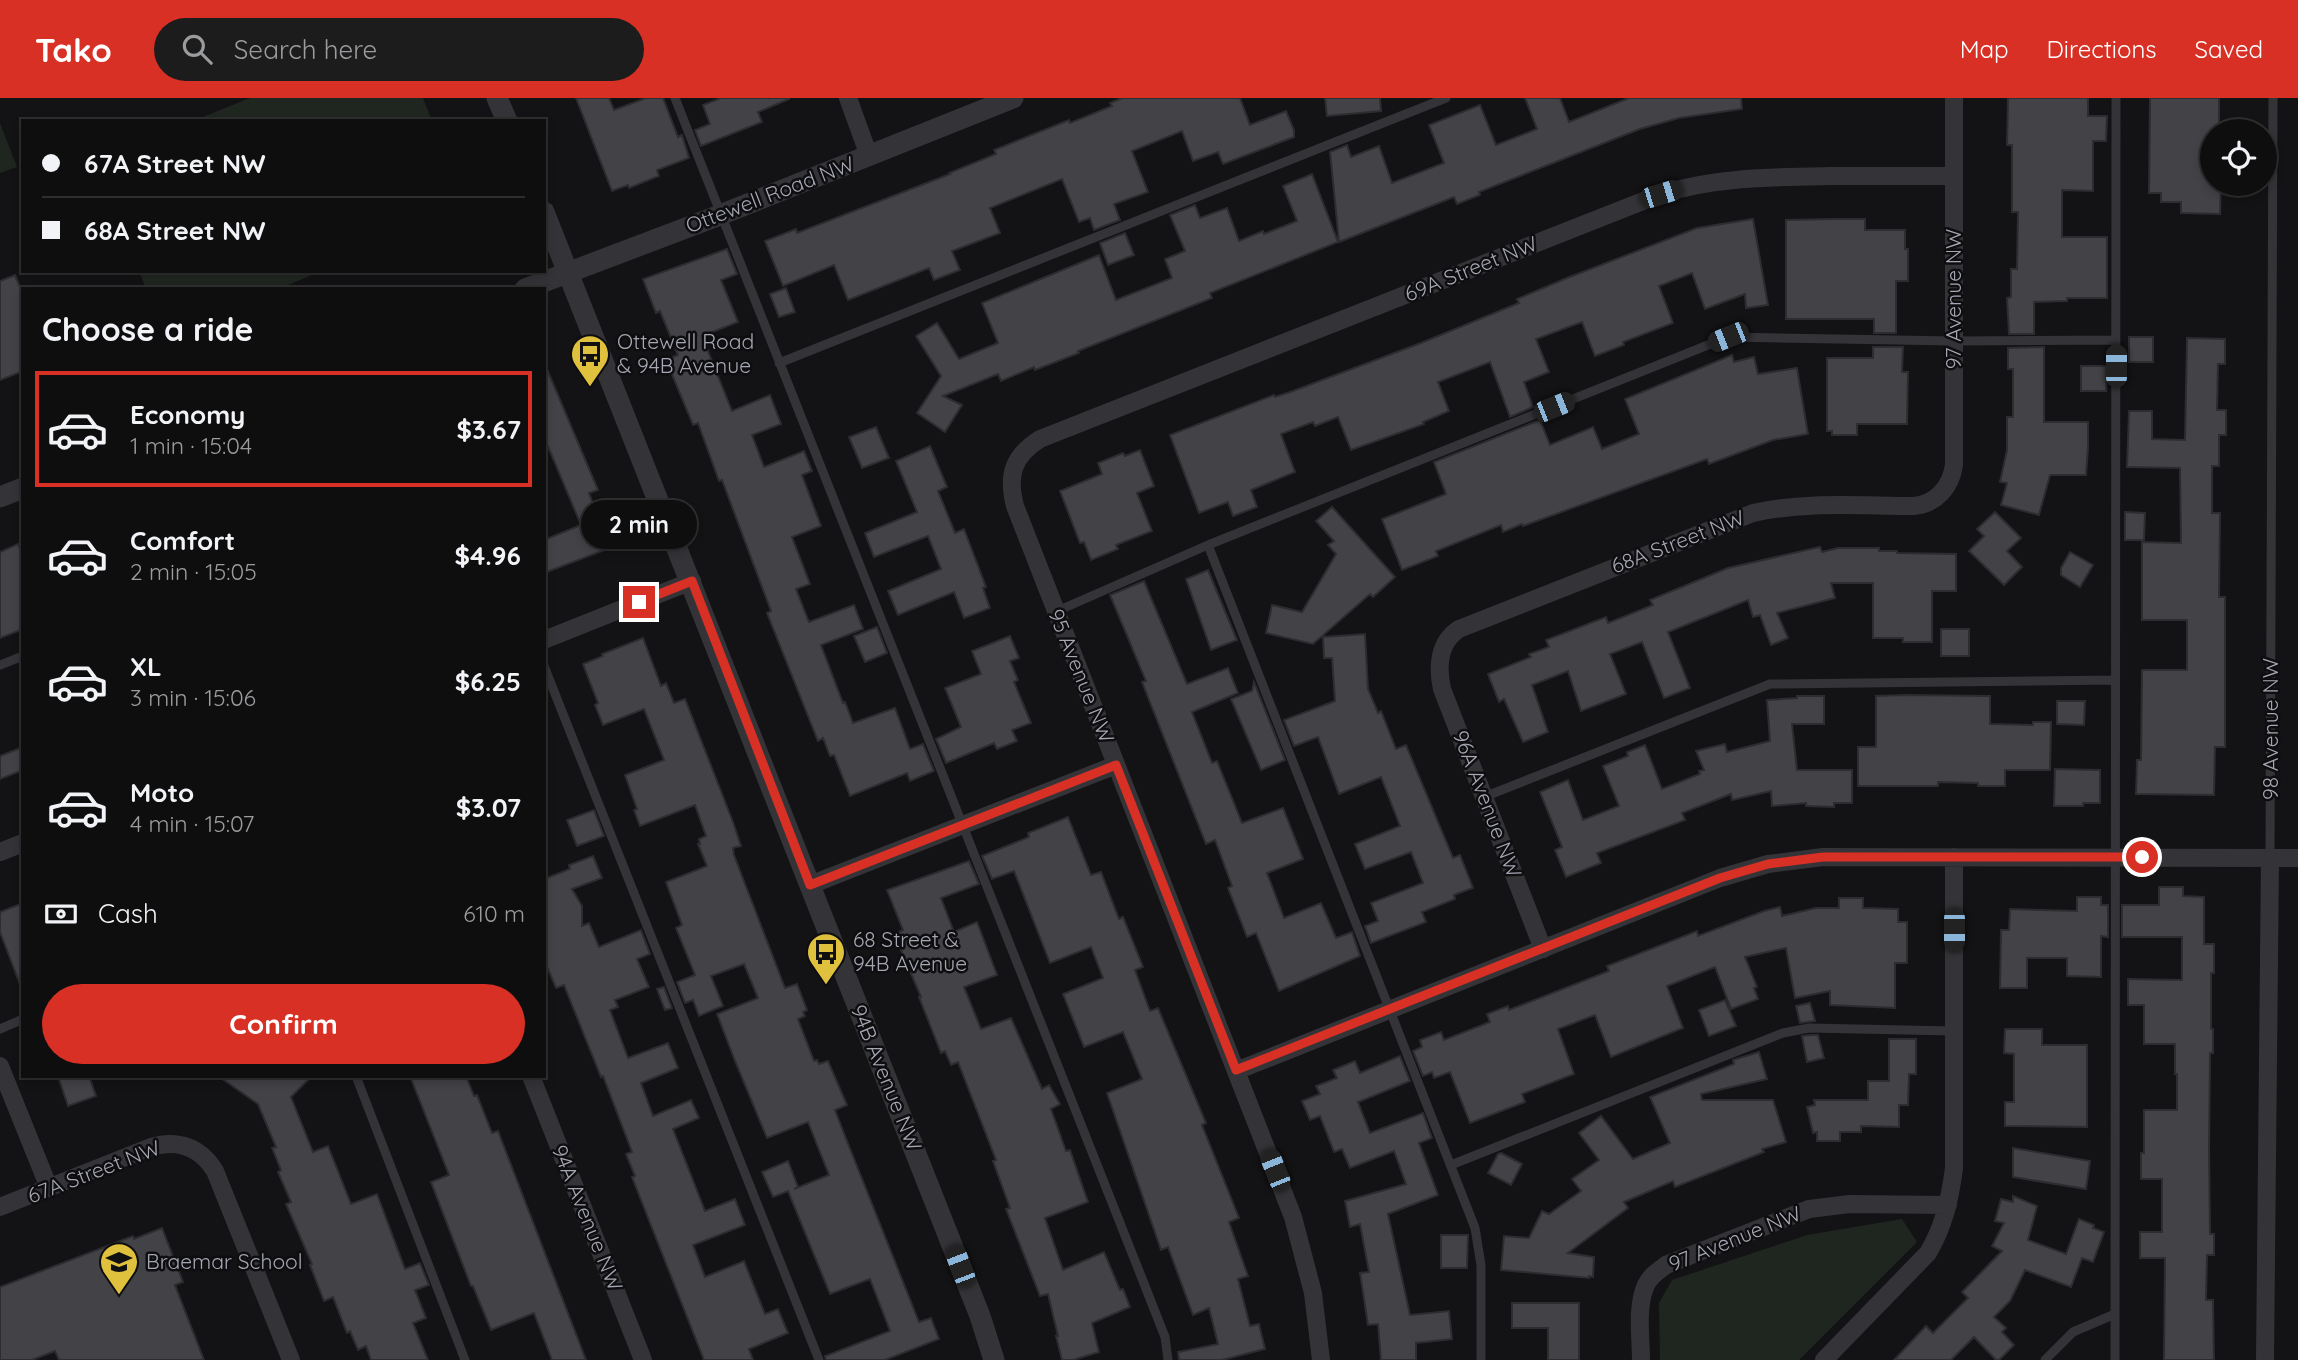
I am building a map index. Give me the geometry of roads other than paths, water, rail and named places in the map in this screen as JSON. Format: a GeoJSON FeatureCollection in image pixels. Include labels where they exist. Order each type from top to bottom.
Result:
{"type":"FeatureCollection","features":[{"type":"Feature","properties":{"kind":"street"},"geometry":{"type":"LineString","coordinates":[[497,98],[506,119]]}},
{"type":"Feature","properties":{"kind":"street"},"geometry":{"type":"LineString","coordinates":[[848,98],[869,156]]}},
{"type":"Feature","properties":{"kind":"street","name":"Ottewell Road NW"},"geometry":{"type":"LineString","coordinates":[[530,287],[720,215],[1013,98]]}},
{"type":"Feature","properties":{"kind":"street","name":"97 Avenue NW"},"geometry":{"type":"LineString","coordinates":[[1939,496],[1952,476],[1954,465],[1954,98]]}},
{"type":"Feature","properties":{"kind":"street","name":"69A Street NW"},"geometry":{"type":"LineString","coordinates":[[1015,465],[1021,453],[1040,439],[1661,194],[1713,181],[1760,177],[1954,176]]}},
{"type":"Feature","properties":{"kind":"street","name":"94B Avenue NW"},"geometry":{"type":"LineString","coordinates":[[546,217],[692,581],[975,1304],[994,1360]]}},
{"type":"Feature","properties":{"kind":"street","name":"95 Avenue NW"},"geometry":{"type":"LineString","coordinates":[[1015,465],[1012,495],[1015,506],[1285,1194],[1313,1293],[1321,1360]]}},
{"type":"Feature","properties":{"kind":"street"},"geometry":{"type":"LineString","coordinates":[[0,497],[21,489]]}},
{"type":"Feature","properties":{"kind":"street","name":"68A Street NW"},"geometry":{"type":"LineString","coordinates":[[1441,657],[1451,634],[1459,628],[1753,513],[1808,505],[1914,506],[1924,505],[1939,496]]}},
{"type":"Feature","properties":{"kind":"street"},"geometry":{"type":"LineString","coordinates":[[546,639],[692,581]]}},
{"type":"Feature","properties":{"kind":"street","name":"96A Avenue NW"},"geometry":{"type":"LineString","coordinates":[[1441,657],[1442,689],[1544,949]]}},
{"type":"Feature","properties":{"kind":"street"},"geometry":{"type":"LineString","coordinates":[[810,885],[1116,765]]}},
{"type":"Feature","properties":{"kind":"street"},"geometry":{"type":"LineString","coordinates":[[0,852],[21,844]]}},
{"type":"Feature","properties":{"kind":"street"},"geometry":{"type":"LineString","coordinates":[[1236,1070],[1720,878],[1768,864],[1823,857],[2298,858]]}},
{"type":"Feature","properties":{"kind":"street"},"geometry":{"type":"LineString","coordinates":[[1824,1360],[1918,1266],[1937,1237],[1948,1205],[1954,1168],[1954,857]]}},
{"type":"Feature","properties":{"kind":"street","name":"98 Avenue NW"},"geometry":{"type":"LineString","coordinates":[[2265,1360],[2270,858]]}},
{"type":"Feature","properties":{"kind":"street"},"geometry":{"type":"LineString","coordinates":[[0,1066],[49,1188]]}},
{"type":"Feature","properties":{"kind":"street","name":"94A Avenue NW"},"geometry":{"type":"LineString","coordinates":[[532,1078],[643,1360]]}},
{"type":"Feature","properties":{"kind":"street","name":"67A Street NW"},"geometry":{"type":"LineString","coordinates":[[0,1208],[163,1143],[189,1146],[209,1161],[215,1171],[291,1360]]}},
{"type":"Feature","properties":{"kind":"street","name":"97 Avenue NW"},"geometry":{"type":"LineString","coordinates":[[1641,1360],[1641,1314],[1646,1285],[1653,1275],[1666,1265],[1809,1209],[1850,1204],[1948,1205]]}},
{"type":"Feature","properties":{"kind":"lane"},"geometry":{"type":"LineString","coordinates":[[675,98],[1165,1337],[1168,1360]]}},
{"type":"Feature","properties":{"kind":"lane"},"geometry":{"type":"LineString","coordinates":[[779,363],[1446,98]]}},
{"type":"Feature","properties":{"kind":"lane"},"geometry":{"type":"LineString","coordinates":[[2115,1360],[2116,98]]}},
{"type":"Feature","properties":{"kind":"lane","name":"98 Avenue NW"},"geometry":{"type":"LineString","coordinates":[[2270,858],[2273,98]]}},
{"type":"Feature","properties":{"kind":"lane"},"geometry":{"type":"LineString","coordinates":[[1055,612],[1208,545],[1728,337],[1954,341],[2116,340]]}},
{"type":"Feature","properties":{"kind":"lane"},"geometry":{"type":"LineString","coordinates":[[1208,545],[1475,1228],[1481,1284],[1481,1360]]}},
{"type":"Feature","properties":{"kind":"lane"},"geometry":{"type":"LineString","coordinates":[[0,664],[21,657]]}},
{"type":"Feature","properties":{"kind":"lane"},"geometry":{"type":"LineString","coordinates":[[546,671],[818,1360]]}},
{"type":"Feature","properties":{"kind":"lane"},"geometry":{"type":"LineString","coordinates":[[1484,797],[1770,684],[2115,680]]}},
{"type":"Feature","properties":{"kind":"lane"},"geometry":{"type":"LineString","coordinates":[[0,1029],[21,1020]]}},
{"type":"Feature","properties":{"kind":"lane"},"geometry":{"type":"LineString","coordinates":[[1451,1164],[1783,1033],[1809,1028],[1954,1031]]}},
{"type":"Feature","properties":{"kind":"lane"},"geometry":{"type":"LineString","coordinates":[[357,1078],[465,1360]]}},
{"type":"Feature","properties":{"kind":"lane"},"geometry":{"type":"LineString","coordinates":[[2045,1360],[2073,1332],[2115,1314]]}},
{"type":"Feature","properties":{"kind":"place","name":"Ottewell Road & 94B Avenue"},"geometry":{"type":"Point","coordinates":[590,388]}},
{"type":"Feature","properties":{"kind":"place","name":"68 Street & 94B Avenue"},"geometry":{"type":"Point","coordinates":[826,986]}},
{"type":"Feature","properties":{"kind":"place","name":"Braemar School"},"geometry":{"type":"Point","coordinates":[119,1296]}}]}
